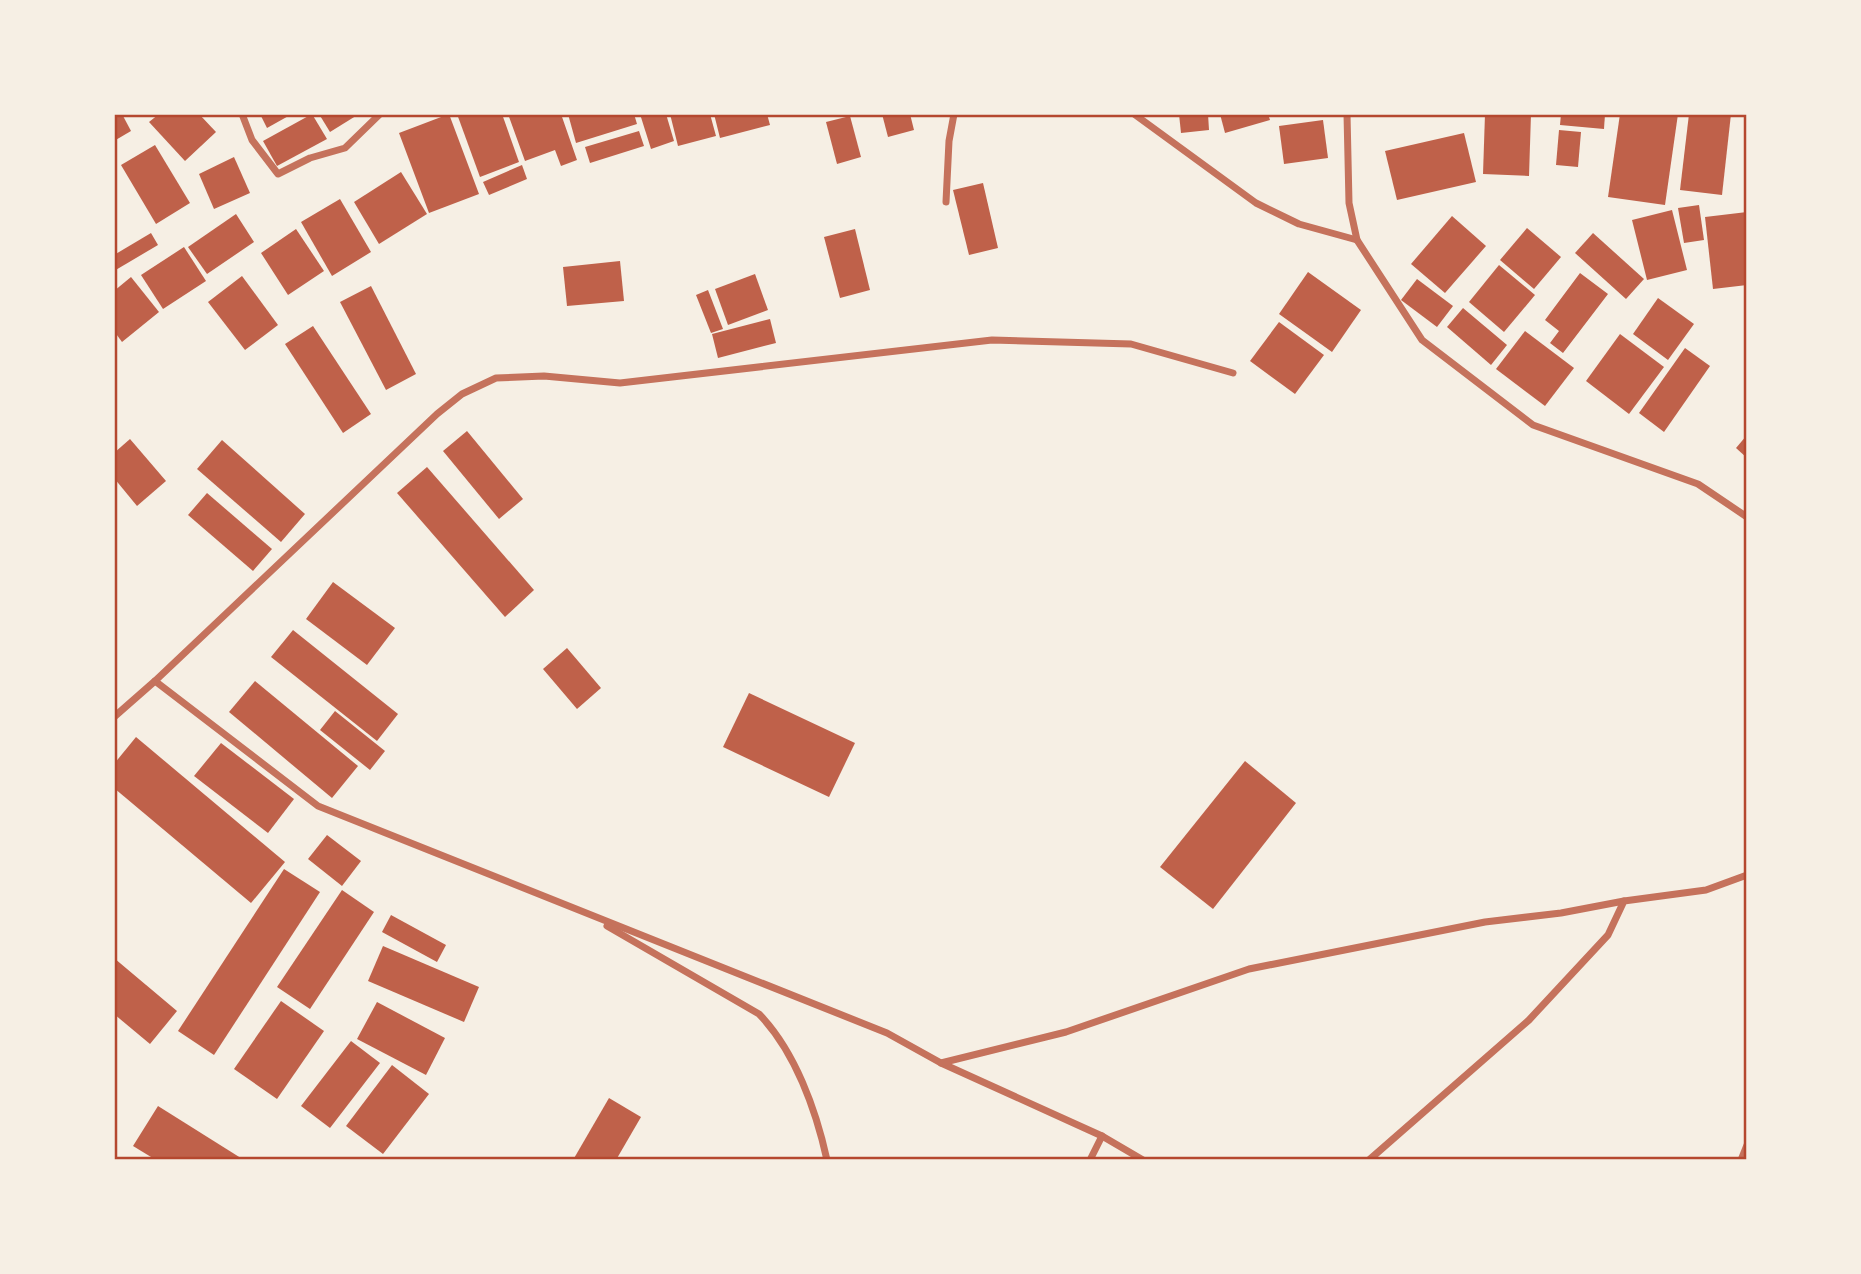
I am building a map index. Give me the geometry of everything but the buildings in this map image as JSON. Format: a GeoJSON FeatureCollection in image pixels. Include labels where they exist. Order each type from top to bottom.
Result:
{"type":"FeatureCollection","features":[{"type":"Feature","properties":{"kind":"street"},"geometry":{"type":"LineString","coordinates":[[242,114],[252,140],[278,174],[310,158],[345,148],[380,114]]}},
{"type":"Feature","properties":{"kind":"street"},"geometry":{"type":"LineString","coordinates":[[946,202],[949,141],[954,114]]}},
{"type":"Feature","properties":{"kind":"street"},"geometry":{"type":"LineString","coordinates":[[1134,114],[1256,203],[1299,224],[1357,240]]}},
{"type":"Feature","properties":{"kind":"street"},"geometry":{"type":"LineString","coordinates":[[1347,114],[1349,203],[1357,240],[1422,340],[1533,425],[1698,484],[1747,517]]}},
{"type":"Feature","properties":{"kind":"street"},"geometry":{"type":"LineString","coordinates":[[114,717],[437,414],[461,394],[496,378],[544,376],[620,383],[992,340],[1131,344],[1233,373]]}},
{"type":"Feature","properties":{"kind":"street"},"geometry":{"type":"LineString","coordinates":[[155,681],[318,806],[887,1033],[941,1063],[1102,1136],[1143,1160]]}},
{"type":"Feature","properties":{"kind":"street"},"geometry":{"type":"LineString","coordinates":[[941,1063],[1066,1032],[1249,969],[1485,922],[1561,914],[1624,901],[1706,890],[1747,875]]}},
{"type":"Feature","properties":{"kind":"street"},"geometry":{"type":"LineString","coordinates":[[1368,1160],[1529,1020],[1608,935],[1624,901]]}},
{"type":"Feature","properties":{"kind":"street"},"geometry":{"type":"LineString","coordinates":[[588,915],[759,1014],[775,1031],[819,1122],[827,1160]]}},
{"type":"Feature","properties":{"kind":"street"},"geometry":{"type":"LineString","coordinates":[[1090,1160],[1102,1136]]}},
{"type":"Feature","properties":{"kind":"street"},"geometry":{"type":"LineString","coordinates":[[1741,1160],[1747,1145]]}}]}
